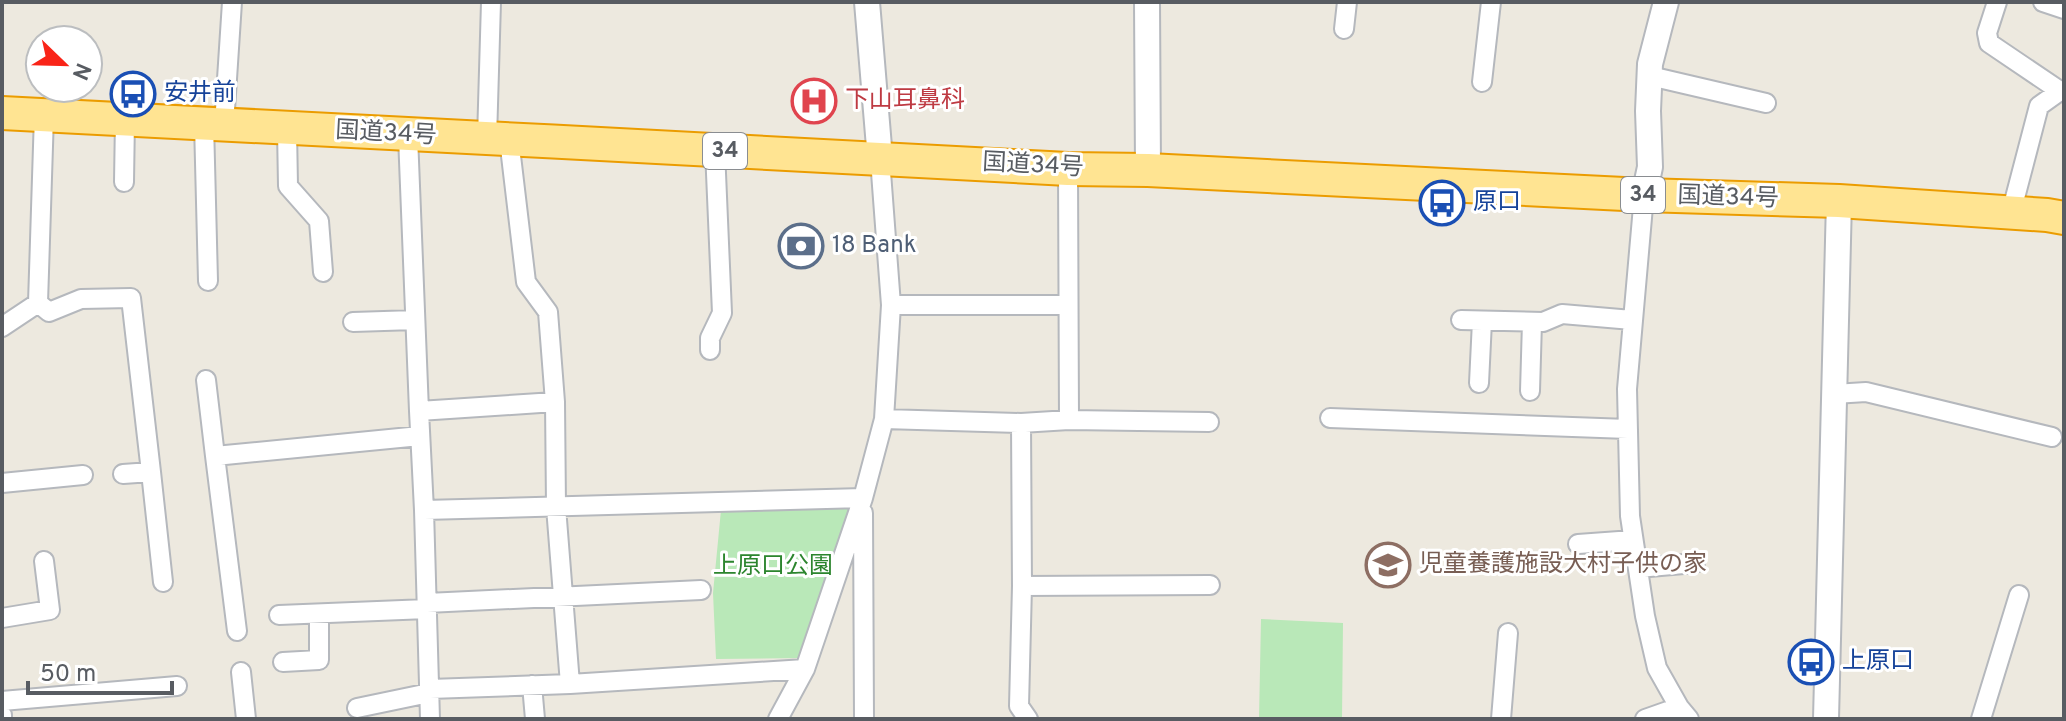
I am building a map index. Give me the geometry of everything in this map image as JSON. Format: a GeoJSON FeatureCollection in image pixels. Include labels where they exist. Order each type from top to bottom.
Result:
{"type":"FeatureCollection","features":[{"type":"Feature","properties":{"kind":"highway","name":"国道34号"},"geometry":{"type":"LineString","coordinates":[[2,113],[1068,169],[1839,201],[2064,218]]}},
{"type":"Feature","properties":{"kind":"street"},"geometry":{"type":"LineString","coordinates":[[208,281],[214,124],[232,2]]}},
{"type":"Feature","properties":{"kind":"street"},"geometry":{"type":"LineString","coordinates":[[491,2],[498,139],[526,282],[548,312],[555,402],[556,507],[570,684]]}},
{"type":"Feature","properties":{"kind":"street"},"geometry":{"type":"LineString","coordinates":[[778,719],[805,669],[863,498],[884,419],[891,305],[867,2]]}},
{"type":"Feature","properties":{"kind":"street"},"geometry":{"type":"LineString","coordinates":[[1147,2],[1148,170]]}},
{"type":"Feature","properties":{"kind":"street"},"geometry":{"type":"LineString","coordinates":[[1344,29],[1347,2]]}},
{"type":"Feature","properties":{"kind":"street"},"geometry":{"type":"LineString","coordinates":[[1482,82],[1491,2]]}},
{"type":"Feature","properties":{"kind":"street"},"geometry":{"type":"LineString","coordinates":[[1645,719],[1684,713],[1657,668],[1645,616],[1630,516],[1627,389],[1644,195],[1650,167],[1650,64],[1666,2]]}},
{"type":"Feature","properties":{"kind":"street"},"geometry":{"type":"LineString","coordinates":[[1997,2],[1987,33],[1989,43],[2062,91],[2039,106],[2011,213]]}},
{"type":"Feature","properties":{"kind":"street"},"geometry":{"type":"LineString","coordinates":[[2043,2],[2064,9]]}},
{"type":"Feature","properties":{"kind":"street"},"geometry":{"type":"LineString","coordinates":[[1650,76],[1766,103]]}},
{"type":"Feature","properties":{"kind":"street"},"geometry":{"type":"LineString","coordinates":[[38,303],[44,115]]}},
{"type":"Feature","properties":{"kind":"street"},"geometry":{"type":"LineString","coordinates":[[124,182],[125,119]]}},
{"type":"Feature","properties":{"kind":"street"},"geometry":{"type":"LineString","coordinates":[[287,130],[288,186],[319,221],[323,272]]}},
{"type":"Feature","properties":{"kind":"street"},"geometry":{"type":"LineString","coordinates":[[408,136],[430,719]]}},
{"type":"Feature","properties":{"kind":"street"},"geometry":{"type":"LineString","coordinates":[[710,350],[710,338],[722,313],[715,150]]}},
{"type":"Feature","properties":{"kind":"street"},"geometry":{"type":"LineString","coordinates":[[1068,169],[1069,420]]}},
{"type":"Feature","properties":{"kind":"street"},"geometry":{"type":"LineString","coordinates":[[1826,719],[1839,201]]}},
{"type":"Feature","properties":{"kind":"street"},"geometry":{"type":"LineString","coordinates":[[38,303],[49,312],[81,299],[141,298],[151,472],[163,582]]}},
{"type":"Feature","properties":{"kind":"street"},"geometry":{"type":"LineString","coordinates":[[2,327],[38,303]]}},
{"type":"Feature","properties":{"kind":"street"},"geometry":{"type":"LineString","coordinates":[[891,305],[1068,305]]}},
{"type":"Feature","properties":{"kind":"street"},"geometry":{"type":"LineString","coordinates":[[1461,320],[1543,322],[1562,314],[1632,320]]}},
{"type":"Feature","properties":{"kind":"street"},"geometry":{"type":"LineString","coordinates":[[353,322],[415,320]]}},
{"type":"Feature","properties":{"kind":"street"},"geometry":{"type":"LineString","coordinates":[[1479,383],[1482,321]]}},
{"type":"Feature","properties":{"kind":"street"},"geometry":{"type":"LineString","coordinates":[[1530,391],[1532,322]]}},
{"type":"Feature","properties":{"kind":"street"},"geometry":{"type":"LineString","coordinates":[[206,380],[237,631]]}},
{"type":"Feature","properties":{"kind":"street"},"geometry":{"type":"LineString","coordinates":[[1834,394],[1866,392],[2052,437]]}},
{"type":"Feature","properties":{"kind":"street"},"geometry":{"type":"LineString","coordinates":[[419,411],[555,402]]}},
{"type":"Feature","properties":{"kind":"street"},"geometry":{"type":"LineString","coordinates":[[1330,418],[1628,429]]}},
{"type":"Feature","properties":{"kind":"street"},"geometry":{"type":"LineString","coordinates":[[884,419],[1021,423],[1069,420],[1209,422]]}},
{"type":"Feature","properties":{"kind":"street"},"geometry":{"type":"LineString","coordinates":[[1021,423],[1019,706],[1028,719]]}},
{"type":"Feature","properties":{"kind":"street"},"geometry":{"type":"LineString","coordinates":[[215,456],[420,436]]}},
{"type":"Feature","properties":{"kind":"street"},"geometry":{"type":"LineString","coordinates":[[123,474],[151,472]]}},
{"type":"Feature","properties":{"kind":"street"},"geometry":{"type":"LineString","coordinates":[[2,483],[83,475]]}},
{"type":"Feature","properties":{"kind":"street"},"geometry":{"type":"LineString","coordinates":[[424,510],[863,498]]}},
{"type":"Feature","properties":{"kind":"street"},"geometry":{"type":"LineString","coordinates":[[863,498],[864,719]]}},
{"type":"Feature","properties":{"kind":"street"},"geometry":{"type":"LineString","coordinates":[[1578,544],[1633,540]]}},
{"type":"Feature","properties":{"kind":"street"},"geometry":{"type":"LineString","coordinates":[[2,618],[51,619],[44,561]]}},
{"type":"Feature","properties":{"kind":"street"},"geometry":{"type":"LineString","coordinates":[[1638,568],[1695,563]]}},
{"type":"Feature","properties":{"kind":"street"},"geometry":{"type":"LineString","coordinates":[[1022,586],[1210,585]]}},
{"type":"Feature","properties":{"kind":"street"},"geometry":{"type":"LineString","coordinates":[[279,615],[701,590]]}},
{"type":"Feature","properties":{"kind":"street"},"geometry":{"type":"LineString","coordinates":[[1981,719],[2019,595]]}},
{"type":"Feature","properties":{"kind":"street"},"geometry":{"type":"LineString","coordinates":[[283,662],[319,660],[319,614]]}},
{"type":"Feature","properties":{"kind":"street"},"geometry":{"type":"LineString","coordinates":[[1501,719],[1508,633]]}},
{"type":"Feature","properties":{"kind":"street"},"geometry":{"type":"LineString","coordinates":[[357,708],[430,691],[805,669]]}},
{"type":"Feature","properties":{"kind":"street"},"geometry":{"type":"LineString","coordinates":[[241,672],[246,719]]}},
{"type":"Feature","properties":{"kind":"street"},"geometry":{"type":"LineString","coordinates":[[532,685],[535,719]]}},
{"type":"Feature","properties":{"kind":"street"},"geometry":{"type":"LineString","coordinates":[[2,701],[177,686]]}},
{"type":"Feature","properties":{"kind":"green space","name":"上原口公園"},"geometry":{"type":"Polygon","coordinates":[[[854,506],[802,658],[716,659],[713,593],[721,510],[854,506]]]}},
{"type":"Feature","properties":{"kind":"green space"},"geometry":{"type":"Polygon","coordinates":[[[1261,619],[1343,623],[1342,719],[1259,719],[1261,619]]]}},
{"type":"Feature","properties":{"kind":"place","name":"安井前"},"geometry":{"type":"Point","coordinates":[133,94]}},
{"type":"Feature","properties":{"kind":"place","name":"下山耳鼻科"},"geometry":{"type":"Point","coordinates":[814,101]}},
{"type":"Feature","properties":{"kind":"place","name":"原口"},"geometry":{"type":"Point","coordinates":[1442,203]}},
{"type":"Feature","properties":{"kind":"place","name":"18 Bank"},"geometry":{"type":"Point","coordinates":[801,246]}},
{"type":"Feature","properties":{"kind":"place","name":"児童養護施設大村子供の家"},"geometry":{"type":"Point","coordinates":[1388,565]}},
{"type":"Feature","properties":{"kind":"place","name":"上原口"},"geometry":{"type":"Point","coordinates":[1811,662]}}]}
